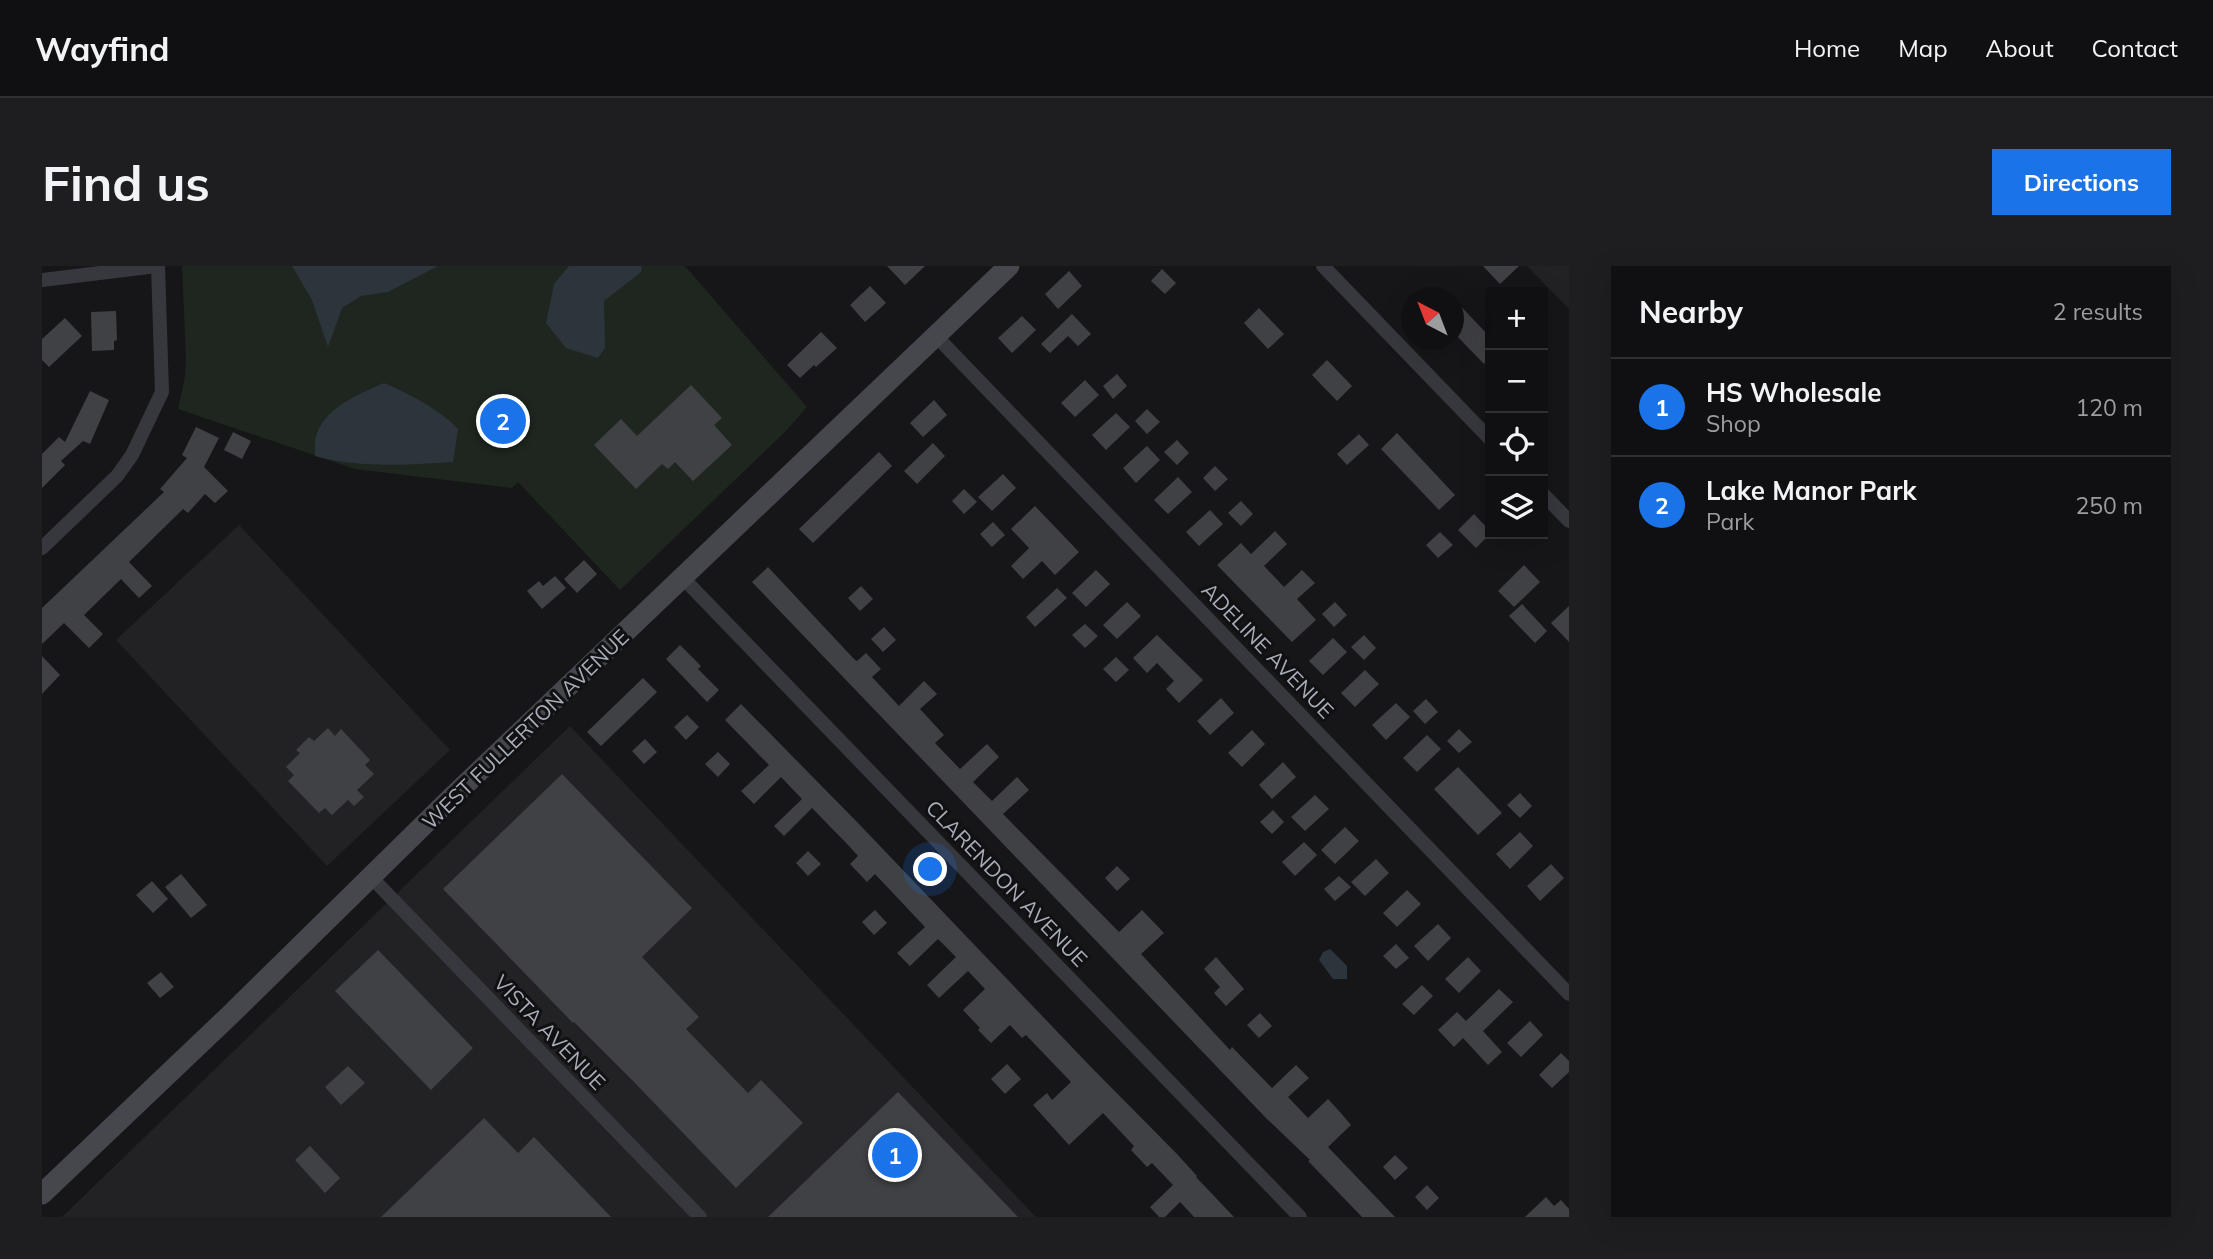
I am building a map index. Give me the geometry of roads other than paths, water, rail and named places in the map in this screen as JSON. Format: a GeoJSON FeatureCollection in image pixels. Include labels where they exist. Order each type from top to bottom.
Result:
{"type":"FeatureCollection","features":[{"type":"Feature","properties":{"kind":"street"},"geometry":{"type":"LineString","coordinates":[[42,279],[158,266],[162,392],[132,455],[117,476],[42,548]]}},
{"type":"Feature","properties":{"kind":"street","name":"WEST FULLERTON AVENUE"},"geometry":{"type":"LineString","coordinates":[[42,1194],[219,1026],[450,799],[1009,266]]}},
{"type":"Feature","properties":{"kind":"street"},"geometry":{"type":"LineString","coordinates":[[1323,266],[1485,434]]}},
{"type":"Feature","properties":{"kind":"street","name":"ADELINE AVENUE"},"geometry":{"type":"LineString","coordinates":[[936,336],[1569,994]]}},
{"type":"Feature","properties":{"kind":"street"},"geometry":{"type":"LineString","coordinates":[[1548,499],[1569,521]]}},
{"type":"Feature","properties":{"kind":"street","name":"CLARENDON AVENUE"},"geometry":{"type":"LineString","coordinates":[[684,578],[1300,1217]]}},
{"type":"Feature","properties":{"kind":"street","name":"VISTA AVENUE"},"geometry":{"type":"LineString","coordinates":[[371,877],[699,1217]]}},
{"type":"Feature","properties":{"kind":"place","name":"Lake Manor Park"},"geometry":{"type":"Point","coordinates":[503,421]}},
{"type":"Feature","properties":{"kind":"place","name":"HS Wholesale"},"geometry":{"type":"Point","coordinates":[895,1155]}}]}
